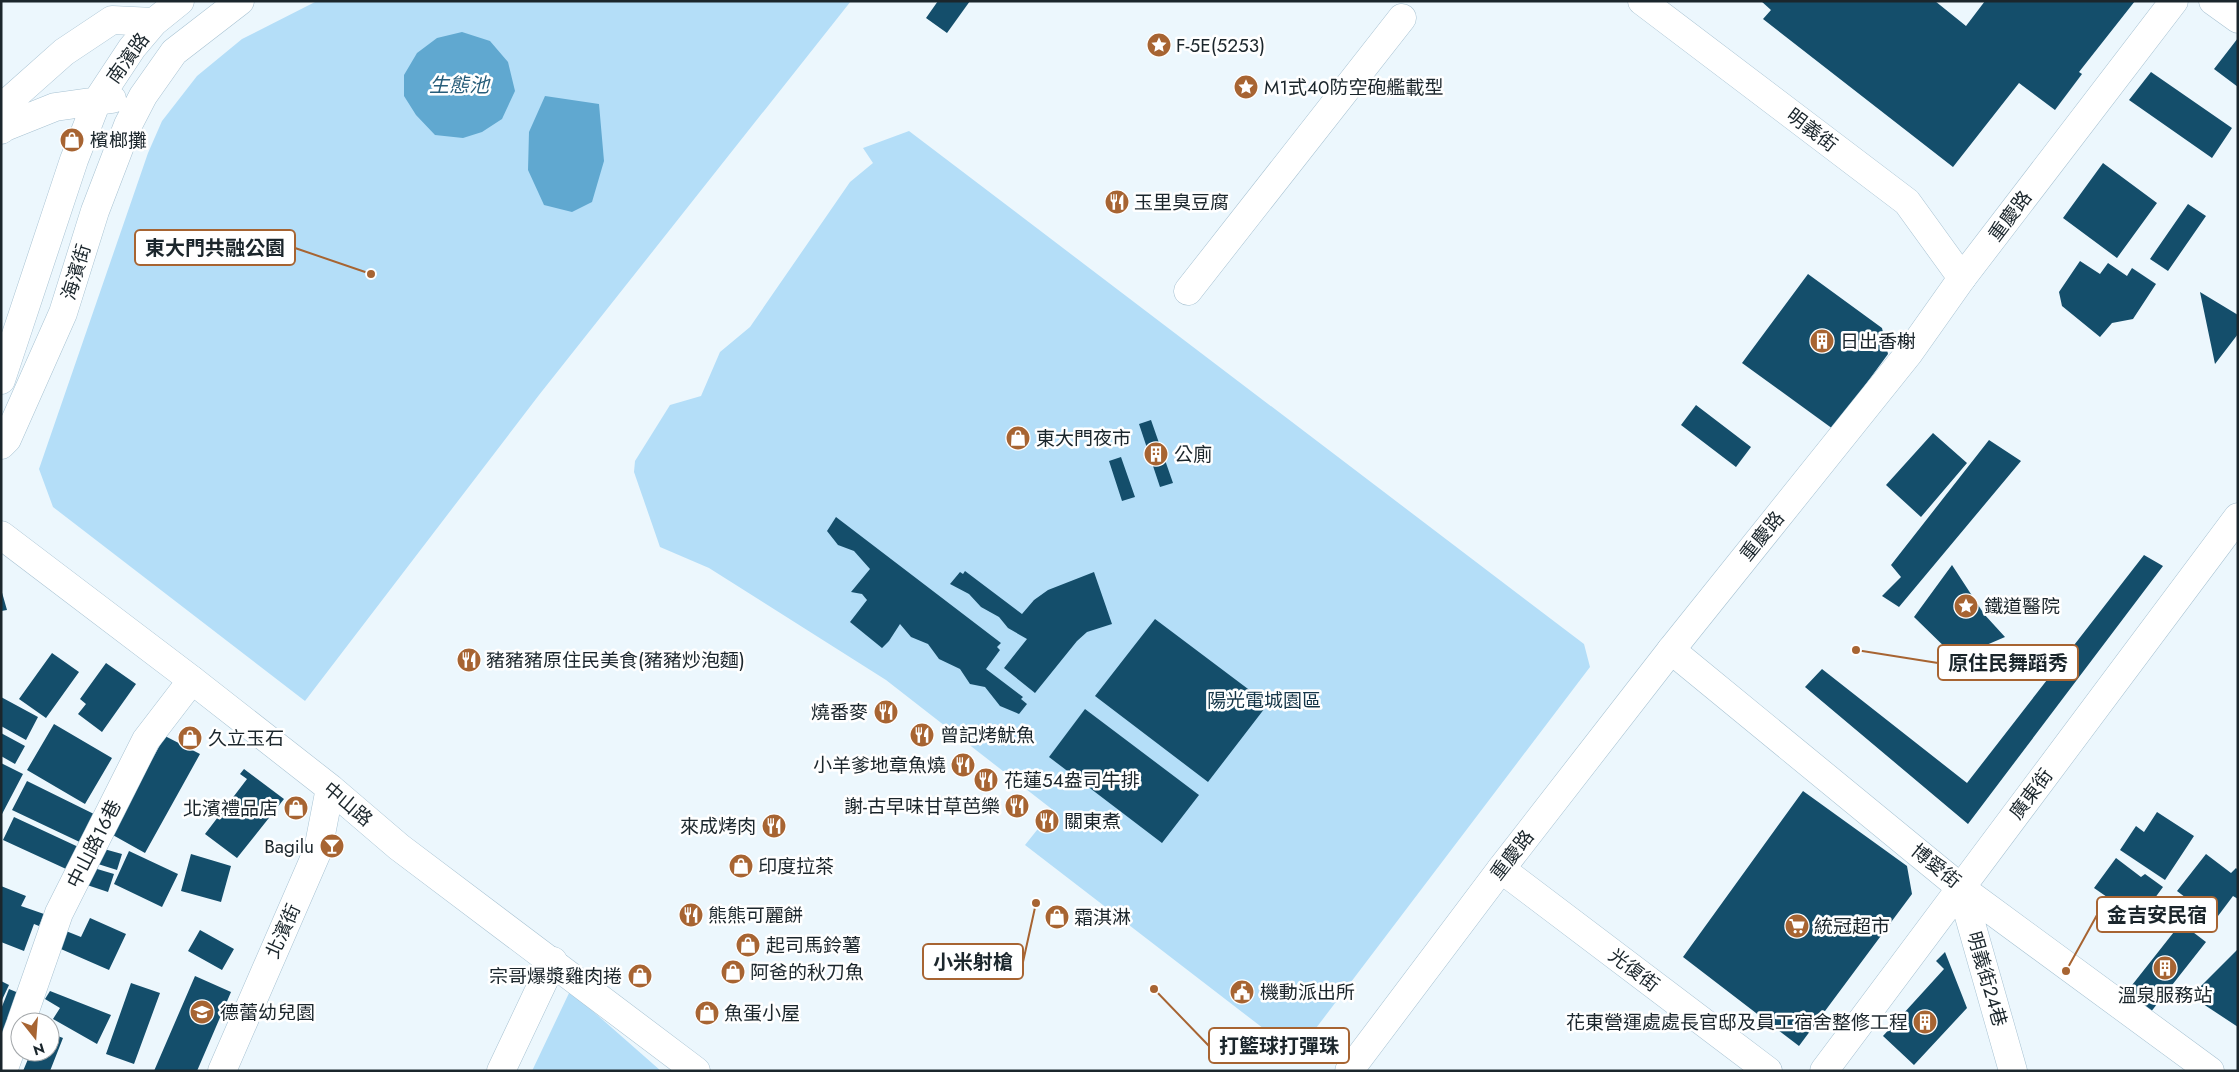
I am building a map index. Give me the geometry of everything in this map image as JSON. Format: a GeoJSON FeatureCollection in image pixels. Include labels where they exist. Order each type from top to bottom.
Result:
{"type":"FeatureCollection","features":[{"type":"Feature","properties":{"kind":"street","name":"南濱路"},"geometry":{"type":"LineString","coordinates":[[74,160],[92,112],[132,48],[154,22],[180,1]]}},
{"type":"Feature","properties":{"kind":"street","name":"南濱路"},"geometry":{"type":"LineString","coordinates":[[143,96],[174,52],[240,1]]}},
{"type":"Feature","properties":{"kind":"street","name":"明義街"},"geometry":{"type":"LineString","coordinates":[[1642,1],[1907,202],[1962,278]]}},
{"type":"Feature","properties":{"kind":"street","name":"重慶路"},"geometry":{"type":"LineString","coordinates":[[1350,1071],[1501,869],[1671,650],[1909,353],[1962,278],[2174,1]]}},
{"type":"Feature","properties":{"kind":"street"},"geometry":{"type":"LineString","coordinates":[[2213,1],[2238,19]]}},
{"type":"Feature","properties":{"kind":"street"},"geometry":{"type":"LineString","coordinates":[[1188,291],[1402,18]]}},
{"type":"Feature","properties":{"kind":"street"},"geometry":{"type":"LineString","coordinates":[[1,108],[64,52],[112,20],[154,22]]}},
{"type":"Feature","properties":{"kind":"street"},"geometry":{"type":"LineString","coordinates":[[1,130],[54,107],[92,112],[143,96]]}},
{"type":"Feature","properties":{"kind":"street","name":"海濱街"},"geometry":{"type":"LineString","coordinates":[[1,445],[7,439],[63,313],[95,211],[128,125],[143,96]]}},
{"type":"Feature","properties":{"kind":"street","name":"海濱街"},"geometry":{"type":"LineString","coordinates":[[1,380],[74,160]]}},
{"type":"Feature","properties":{"kind":"street","name":"廣東街"},"geometry":{"type":"LineString","coordinates":[[1824,1071],[2238,517]]}},
{"type":"Feature","properties":{"kind":"street","name":"中山路"},"geometry":{"type":"LineString","coordinates":[[1,535],[330,788],[399,847],[553,961],[696,1071]]}},
{"type":"Feature","properties":{"kind":"street","name":"博愛街"},"geometry":{"type":"LineString","coordinates":[[1671,650],[1961,888],[2210,1071]]}},
{"type":"Feature","properties":{"kind":"street","name":"中山路16巷"},"geometry":{"type":"LineString","coordinates":[[25,1012],[59,912],[146,740],[192,680]]}},
{"type":"Feature","properties":{"kind":"street","name":"北濱街"},"geometry":{"type":"LineString","coordinates":[[222,1071],[318,850],[330,788]]}},
{"type":"Feature","properties":{"kind":"street","name":"光復街"},"geometry":{"type":"LineString","coordinates":[[1501,869],[1768,1071]]}},
{"type":"Feature","properties":{"kind":"street","name":"明義街24巷"},"geometry":{"type":"LineString","coordinates":[[1961,888],[2014,1071]]}},
{"type":"Feature","properties":{"kind":"street"},"geometry":{"type":"LineString","coordinates":[[501,1071],[553,961]]}},
{"type":"Feature","properties":{"kind":"street","name":"中山路16巷"},"geometry":{"type":"LineString","coordinates":[[3,1071],[10,1053]]}},
{"type":"Feature","properties":{"kind":"green space"},"geometry":{"type":"Polygon","coordinates":[[[317,1],[851,1],[539,395],[305,701],[53,507],[39,469],[148,153],[162,121],[197,76],[242,39],[317,1]]]}},
{"type":"Feature","properties":{"kind":"green space","name":"陽光電城園區"},"geometry":{"type":"Polygon","coordinates":[[[909,131],[1584,644],[1590,667],[1307,1040],[1281,1042],[1025,845],[1053,810],[886,680],[709,568],[660,547],[634,472],[635,461],[670,405],[701,396],[720,352],[750,327],[850,182],[873,163],[863,148],[909,131]]]}},
{"type":"Feature","properties":{"kind":"green space"},"geometry":{"type":"Polygon","coordinates":[[[570,991],[661,1071],[532,1071],[570,991]]]}},
{"type":"Feature","properties":{"kind":"water","name":"生態池"},"geometry":{"type":"Polygon","coordinates":[[[462,32],[490,41],[508,62],[515,91],[502,119],[482,132],[463,138],[435,135],[416,115],[404,96],[404,75],[417,53],[437,38],[462,32]]]}},
{"type":"Feature","properties":{"kind":"water","name":"生態池"},"geometry":{"type":"Polygon","coordinates":[[[545,96],[599,104],[604,161],[592,202],[572,212],[544,205],[528,170],[529,132],[545,96]]]}},
{"type":"Feature","properties":{"kind":"building"},"geometry":{"type":"Polygon","coordinates":[[[938,1],[970,1],[947,33],[926,18],[938,1]]]}},
{"type":"Feature","properties":{"kind":"building"},"geometry":{"type":"Polygon","coordinates":[[[1761,1],[1935,1],[1966,26],[1985,1],[2135,1],[2079,72],[2082,74],[2055,110],[2019,83],[1953,167],[1763,19],[1771,10],[1761,1]]]}},
{"type":"Feature","properties":{"kind":"building"},"geometry":{"type":"Polygon","coordinates":[[[2238,38],[2238,87],[2214,69],[2238,38]]]}},
{"type":"Feature","properties":{"kind":"building"},"geometry":{"type":"Polygon","coordinates":[[[2151,72],[2232,128],[2212,158],[2129,100],[2151,72]]]}},
{"type":"Feature","properties":{"kind":"building"},"geometry":{"type":"Polygon","coordinates":[[[2103,163],[2157,203],[2117,258],[2063,218],[2103,163]]]}},
{"type":"Feature","properties":{"kind":"building"},"geometry":{"type":"Polygon","coordinates":[[[2188,204],[2206,216],[2168,271],[2150,259],[2188,204]]]}},
{"type":"Feature","properties":{"kind":"building"},"geometry":{"type":"Polygon","coordinates":[[[2080,261],[2100,274],[2108,263],[2127,276],[2132,268],[2156,284],[2133,319],[2112,323],[2100,337],[2062,306],[2059,292],[2080,261]]]}},
{"type":"Feature","properties":{"kind":"building","name":"日出香榭"},"geometry":{"type":"Polygon","coordinates":[[[1808,274],[1882,328],[1888,354],[1833,429],[1742,363],[1808,274]]]}},
{"type":"Feature","properties":{"kind":"building"},"geometry":{"type":"Polygon","coordinates":[[[2200,292],[2238,315],[2238,334],[2215,364],[2200,292]]]}},
{"type":"Feature","properties":{"kind":"building"},"geometry":{"type":"Polygon","coordinates":[[[1696,405],[1751,447],[1736,467],[1681,425],[1696,405]]]}},
{"type":"Feature","properties":{"kind":"building","name":"公廁"},"geometry":{"type":"Polygon","coordinates":[[[1151,420],[1173,483],[1160,487],[1139,424],[1151,420]]]}},
{"type":"Feature","properties":{"kind":"building"},"geometry":{"type":"Polygon","coordinates":[[[1933,433],[1967,463],[1921,517],[1886,485],[1933,433]]]}},
{"type":"Feature","properties":{"kind":"building"},"geometry":{"type":"Polygon","coordinates":[[[1989,440],[2021,461],[1899,607],[1882,596],[1901,577],[1891,565],[1989,440]]]}},
{"type":"Feature","properties":{"kind":"building","name":"公廁"},"geometry":{"type":"Polygon","coordinates":[[[1121,457],[1135,497],[1122,501],[1109,461],[1121,457]]]}},
{"type":"Feature","properties":{"kind":"building"},"geometry":{"type":"Polygon","coordinates":[[[836,517],[1001,643],[997,647],[1000,650],[986,669],[1023,697],[1021,699],[1027,704],[1019,714],[1000,706],[985,687],[970,684],[960,669],[939,659],[928,644],[911,637],[900,624],[882,648],[850,622],[867,600],[862,594],[851,592],[870,569],[854,551],[838,545],[827,531],[836,517]]]}},
{"type":"Feature","properties":{"kind":"building"},"geometry":{"type":"Polygon","coordinates":[[[2144,555],[2163,566],[1968,824],[1805,687],[1822,669],[1967,783],[2144,555]]]}},
{"type":"Feature","properties":{"kind":"building"},"geometry":{"type":"Polygon","coordinates":[[[1952,565],[1984,614],[2005,637],[1956,658],[1914,617],[1952,565]]]}},
{"type":"Feature","properties":{"kind":"building"},"geometry":{"type":"Polygon","coordinates":[[[965,571],[1022,614],[1034,600],[1048,590],[1094,572],[1112,624],[1087,632],[1077,641],[1035,693],[1004,668],[1027,639],[1008,628],[999,617],[981,607],[969,594],[950,584],[960,572],[963,574],[965,571]]]}},
{"type":"Feature","properties":{"kind":"building"},"geometry":{"type":"Polygon","coordinates":[[[1,589],[7,610],[1,611],[1,589]]]}},
{"type":"Feature","properties":{"kind":"building"},"geometry":{"type":"Polygon","coordinates":[[[1155,619],[1268,704],[1208,782],[1095,696],[1155,619]]]}},
{"type":"Feature","properties":{"kind":"building"},"geometry":{"type":"Polygon","coordinates":[[[52,653],[79,672],[46,718],[19,699],[52,653]]]}},
{"type":"Feature","properties":{"kind":"building"},"geometry":{"type":"Polygon","coordinates":[[[106,663],[136,684],[102,732],[78,714],[86,704],[80,699],[106,663]]]}},
{"type":"Feature","properties":{"kind":"building"},"geometry":{"type":"Polygon","coordinates":[[[1,697],[38,717],[26,740],[1,726],[1,697]]]}},
{"type":"Feature","properties":{"kind":"building"},"geometry":{"type":"Polygon","coordinates":[[[1085,709],[1199,795],[1162,843],[1049,757],[1085,709]]]}},
{"type":"Feature","properties":{"kind":"building"},"geometry":{"type":"Polygon","coordinates":[[[54,724],[112,758],[85,804],[27,770],[54,724]]]}},
{"type":"Feature","properties":{"kind":"building"},"geometry":{"type":"Polygon","coordinates":[[[1,733],[25,746],[15,764],[1,756],[1,733]]]}},
{"type":"Feature","properties":{"kind":"building"},"geometry":{"type":"Polygon","coordinates":[[[165,736],[200,754],[145,853],[111,834],[165,736]]]}},
{"type":"Feature","properties":{"kind":"building"},"geometry":{"type":"Polygon","coordinates":[[[1,763],[23,774],[1,816],[1,763]]]}},
{"type":"Feature","properties":{"kind":"building"},"geometry":{"type":"Polygon","coordinates":[[[244,769],[284,799],[237,858],[205,834],[247,779],[240,774],[244,769]]]}},
{"type":"Feature","properties":{"kind":"building"},"geometry":{"type":"Polygon","coordinates":[[[27,781],[100,817],[86,845],[12,810],[27,781]]]}},
{"type":"Feature","properties":{"kind":"building","name":"統冠超市"},"geometry":{"type":"Polygon","coordinates":[[[1803,791],[1907,866],[1912,894],[1799,1046],[1683,957],[1803,791]]]}},
{"type":"Feature","properties":{"kind":"building"},"geometry":{"type":"Polygon","coordinates":[[[2157,812],[2194,836],[2165,880],[2120,850],[2136,826],[2144,832],[2157,812]]]}},
{"type":"Feature","properties":{"kind":"building"},"geometry":{"type":"Polygon","coordinates":[[[14,817],[87,851],[77,874],[3,840],[14,817]]]}},
{"type":"Feature","properties":{"kind":"building"},"geometry":{"type":"Polygon","coordinates":[[[104,849],[122,854],[117,870],[98,864],[104,849]]]}},
{"type":"Feature","properties":{"kind":"building"},"geometry":{"type":"Polygon","coordinates":[[[129,851],[178,874],[162,907],[114,884],[129,851]]]}},
{"type":"Feature","properties":{"kind":"building"},"geometry":{"type":"Polygon","coordinates":[[[191,854],[231,866],[221,902],[181,891],[191,854]]]}},
{"type":"Feature","properties":{"kind":"building"},"geometry":{"type":"Polygon","coordinates":[[[2206,854],[2231,873],[2236,868],[2238,870],[2238,899],[2233,896],[2215,920],[2177,891],[2206,854]]]}},
{"type":"Feature","properties":{"kind":"building"},"geometry":{"type":"Polygon","coordinates":[[[2116,858],[2141,877],[2145,874],[2163,887],[2149,906],[2136,907],[2119,930],[2096,912],[2107,897],[2094,888],[2116,858]]]}},
{"type":"Feature","properties":{"kind":"building"},"geometry":{"type":"Polygon","coordinates":[[[87,866],[114,874],[108,892],[81,883],[87,866]]]}},
{"type":"Feature","properties":{"kind":"building"},"geometry":{"type":"Polygon","coordinates":[[[1,886],[26,896],[21,906],[44,914],[39,926],[34,924],[24,951],[1,942],[1,886]]]}},
{"type":"Feature","properties":{"kind":"building"},"geometry":{"type":"Polygon","coordinates":[[[90,918],[126,934],[109,970],[54,946],[61,929],[81,937],[90,918]]]}},
{"type":"Feature","properties":{"kind":"building","name":"溫泉服務站"},"geometry":{"type":"Polygon","coordinates":[[[2181,923],[2206,942],[2150,1013],[2125,994],[2181,923]]]}},
{"type":"Feature","properties":{"kind":"building"},"geometry":{"type":"Polygon","coordinates":[[[200,930],[234,949],[222,970],[188,951],[200,930]]]}},
{"type":"Feature","properties":{"kind":"building"},"geometry":{"type":"Polygon","coordinates":[[[2238,949],[2238,1027],[2191,996],[2238,949]]]}},
{"type":"Feature","properties":{"kind":"building","name":"花東營運處處長官邸及員工宿舍整修工程"},"geometry":{"type":"Polygon","coordinates":[[[1945,952],[1967,1008],[1914,1065],[1883,1036],[1944,969],[1936,961],[1945,952]]]}},
{"type":"Feature","properties":{"kind":"building"},"geometry":{"type":"Polygon","coordinates":[[[195,976],[231,992],[197,1071],[154,1071],[195,976]]]}},
{"type":"Feature","properties":{"kind":"building"},"geometry":{"type":"Polygon","coordinates":[[[1,981],[9,985],[1,1002],[1,981]]]}},
{"type":"Feature","properties":{"kind":"building"},"geometry":{"type":"Polygon","coordinates":[[[131,983],[160,993],[134,1064],[106,1054],[131,983]]]}},
{"type":"Feature","properties":{"kind":"building"},"geometry":{"type":"Polygon","coordinates":[[[9,989],[26,996],[17,1012],[10,1012],[10,1024],[1,1040],[1,1009],[9,989]]]}},
{"type":"Feature","properties":{"kind":"building"},"geometry":{"type":"Polygon","coordinates":[[[50,991],[111,1015],[97,1044],[60,1023],[60,1012],[57,1012],[60,1008],[45,999],[50,991]]]}},
{"type":"Feature","properties":{"kind":"building"},"geometry":{"type":"Polygon","coordinates":[[[27,1062],[54,1062],[50,1071],[23,1071],[27,1062]]]}},
{"type":"Feature","properties":{"kind":"place","name":"F-5E(5253)"},"geometry":{"type":"Point","coordinates":[1159,45]}},
{"type":"Feature","properties":{"kind":"place","name":"M1式40防空砲艦載型"},"geometry":{"type":"Point","coordinates":[1246,87]}},
{"type":"Feature","properties":{"kind":"place","name":"檳榔攤"},"geometry":{"type":"Point","coordinates":[72,140]}},
{"type":"Feature","properties":{"kind":"place","name":"玉里臭豆腐"},"geometry":{"type":"Point","coordinates":[1117,202]}},
{"type":"Feature","properties":{"kind":"place","name":"東大門共融公園"},"geometry":{"type":"Point","coordinates":[371,274]}},
{"type":"Feature","properties":{"kind":"place","name":"日出香榭"},"geometry":{"type":"Point","coordinates":[1822,341]}},
{"type":"Feature","properties":{"kind":"place","name":"東大門夜市"},"geometry":{"type":"Point","coordinates":[1018,438]}},
{"type":"Feature","properties":{"kind":"place","name":"公廁"},"geometry":{"type":"Point","coordinates":[1156,454]}},
{"type":"Feature","properties":{"kind":"place","name":"鐵道醫院"},"geometry":{"type":"Point","coordinates":[1966,606]}},
{"type":"Feature","properties":{"kind":"place","name":"原住民舞蹈秀"},"geometry":{"type":"Point","coordinates":[1856,650]}},
{"type":"Feature","properties":{"kind":"place","name":"豬豬豬原住民美食(豬豬炒泡麵)"},"geometry":{"type":"Point","coordinates":[469,660]}},
{"type":"Feature","properties":{"kind":"place","name":"燒番麥"},"geometry":{"type":"Point","coordinates":[886,712]}},
{"type":"Feature","properties":{"kind":"place","name":"曾記烤魷魚"},"geometry":{"type":"Point","coordinates":[922,735]}},
{"type":"Feature","properties":{"kind":"place","name":"久立玉石"},"geometry":{"type":"Point","coordinates":[190,738]}},
{"type":"Feature","properties":{"kind":"place","name":"小羊爹地章魚燒"},"geometry":{"type":"Point","coordinates":[963,765]}},
{"type":"Feature","properties":{"kind":"place","name":"花蓮54盎司牛排"},"geometry":{"type":"Point","coordinates":[986,780]}},
{"type":"Feature","properties":{"kind":"place","name":"謝-古早味甘草芭樂"},"geometry":{"type":"Point","coordinates":[1017,806]}},
{"type":"Feature","properties":{"kind":"place","name":"北濱禮品店"},"geometry":{"type":"Point","coordinates":[296,808]}},
{"type":"Feature","properties":{"kind":"place","name":"關東煮"},"geometry":{"type":"Point","coordinates":[1047,821]}},
{"type":"Feature","properties":{"kind":"place","name":"來成烤肉"},"geometry":{"type":"Point","coordinates":[774,826]}},
{"type":"Feature","properties":{"kind":"place","name":"Bagilu"},"geometry":{"type":"Point","coordinates":[332,846]}},
{"type":"Feature","properties":{"kind":"place","name":"印度拉茶"},"geometry":{"type":"Point","coordinates":[741,866]}},
{"type":"Feature","properties":{"kind":"place","name":"小米射槍"},"geometry":{"type":"Point","coordinates":[1036,903]}},
{"type":"Feature","properties":{"kind":"place","name":"熊熊可麗餅"},"geometry":{"type":"Point","coordinates":[691,915]}},
{"type":"Feature","properties":{"kind":"place","name":"霜淇淋"},"geometry":{"type":"Point","coordinates":[1057,917]}},
{"type":"Feature","properties":{"kind":"place","name":"統冠超市"},"geometry":{"type":"Point","coordinates":[1797,926]}},
{"type":"Feature","properties":{"kind":"place","name":"起司馬鈴薯"},"geometry":{"type":"Point","coordinates":[748,945]}},
{"type":"Feature","properties":{"kind":"place","name":"溫泉服務站"},"geometry":{"type":"Point","coordinates":[2165,968]}},
{"type":"Feature","properties":{"kind":"place","name":"金吉安民宿"},"geometry":{"type":"Point","coordinates":[2066,971]}},
{"type":"Feature","properties":{"kind":"place","name":"阿爸的秋刀魚"},"geometry":{"type":"Point","coordinates":[733,972]}},
{"type":"Feature","properties":{"kind":"place","name":"宗哥爆漿雞肉捲"},"geometry":{"type":"Point","coordinates":[640,976]}},
{"type":"Feature","properties":{"kind":"place","name":"打籃球打彈珠"},"geometry":{"type":"Point","coordinates":[1154,989]}},
{"type":"Feature","properties":{"kind":"place","name":"機動派出所"},"geometry":{"type":"Point","coordinates":[1242,992]}},
{"type":"Feature","properties":{"kind":"place","name":"德蕾幼兒園"},"geometry":{"type":"Point","coordinates":[202,1012]}},
{"type":"Feature","properties":{"kind":"place","name":"魚蛋小屋"},"geometry":{"type":"Point","coordinates":[707,1013]}},
{"type":"Feature","properties":{"kind":"place","name":"花東營運處處長官邸及員工宿舍整修工程"},"geometry":{"type":"Point","coordinates":[1925,1022]}}]}
